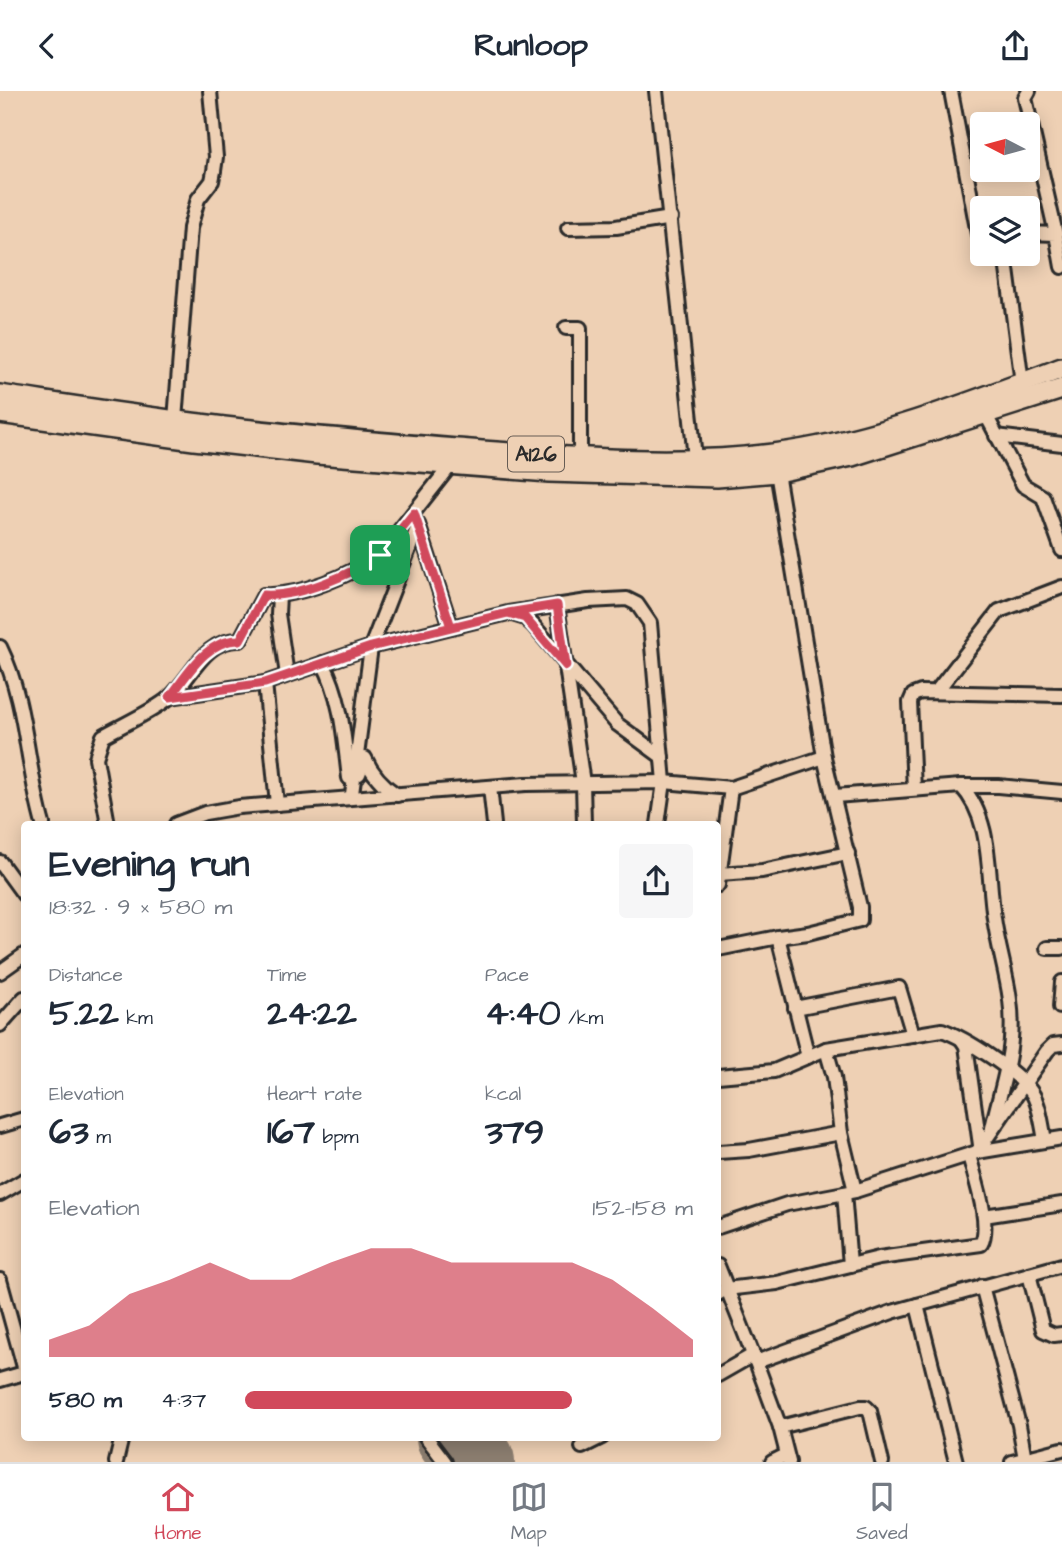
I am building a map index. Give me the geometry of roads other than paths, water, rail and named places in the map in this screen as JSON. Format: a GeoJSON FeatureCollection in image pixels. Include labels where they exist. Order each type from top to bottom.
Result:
{"type":"FeatureCollection","features":[{"type":"Feature","properties":{"kind":"highway","name":"A126"},"geometry":{"type":"LineString","coordinates":[[0,395],[318,437],[580,457],[695,458],[764,455],[843,441],[1062,368]]}},
{"type":"Feature","properties":{"kind":"highway","name":"A126"},"geometry":{"type":"LineString","coordinates":[[0,412],[254,448],[549,472],[674,477],[752,475],[852,456],[1062,389]]}},
{"type":"Feature","properties":{"kind":"street"},"geometry":{"type":"LineString","coordinates":[[175,420],[190,228],[198,199],[212,181],[215,171],[211,91]]}},
{"type":"Feature","properties":{"kind":"street"},"geometry":{"type":"LineString","coordinates":[[656,91],[695,458]]}},
{"type":"Feature","properties":{"kind":"street"},"geometry":{"type":"LineString","coordinates":[[951,91],[971,196]]}},
{"type":"Feature","properties":{"kind":"street"},"geometry":{"type":"LineString","coordinates":[[1026,92],[1025,98],[1062,267]]}},
{"type":"Feature","properties":{"kind":"street"},"geometry":{"type":"LineString","coordinates":[[568,227],[616,227],[671,218]]}},
{"type":"Feature","properties":{"kind":"street"},"geometry":{"type":"LineString","coordinates":[[1040,233],[1056,234]]}},
{"type":"Feature","properties":{"kind":"street"},"geometry":{"type":"LineString","coordinates":[[1007,266],[1022,383]]}},
{"type":"Feature","properties":{"kind":"street"},"geometry":{"type":"LineString","coordinates":[[566,328],[580,328],[580,457]]}},
{"type":"Feature","properties":{"kind":"street"},"geometry":{"type":"LineString","coordinates":[[986,415],[1023,485],[1043,498],[1062,550]]}},
{"type":"Feature","properties":{"kind":"street"},"geometry":{"type":"LineString","coordinates":[[996,436],[1062,444]]}},
{"type":"Feature","properties":{"kind":"street"},"geometry":{"type":"LineString","coordinates":[[352,796],[371,647],[416,520],[451,465]]}},
{"type":"Feature","properties":{"kind":"street"},"geometry":{"type":"LineString","coordinates":[[721,948],[808,933],[860,920],[860,907],[824,757],[777,472]]}},
{"type":"Feature","properties":{"kind":"street"},"geometry":{"type":"LineString","coordinates":[[107,821],[96,758],[103,736],[170,697],[214,646],[229,640],[240,640],[264,595],[279,596],[334,579],[366,565],[416,520]]}},
{"type":"Feature","properties":{"kind":"street"},"geometry":{"type":"LineString","coordinates":[[416,520],[451,627]]}},
{"type":"Feature","properties":{"kind":"street"},"geometry":{"type":"LineString","coordinates":[[936,692],[999,611],[1062,587]]}},
{"type":"Feature","properties":{"kind":"street"},"geometry":{"type":"LineString","coordinates":[[279,596],[278,614],[287,675]]}},
{"type":"Feature","properties":{"kind":"street"},"geometry":{"type":"LineString","coordinates":[[170,697],[265,683],[371,647],[508,613],[588,601],[627,599],[637,604],[650,623],[664,782],[658,821]]}},
{"type":"Feature","properties":{"kind":"street"},"geometry":{"type":"LineString","coordinates":[[557,605],[583,783],[584,821]]}},
{"type":"Feature","properties":{"kind":"street"},"geometry":{"type":"LineString","coordinates":[[508,613],[525,618],[617,724],[662,757]]}},
{"type":"Feature","properties":{"kind":"street"},"geometry":{"type":"LineString","coordinates":[[0,647],[15,683],[42,821]]}},
{"type":"Feature","properties":{"kind":"street"},"geometry":{"type":"LineString","coordinates":[[323,663],[339,704],[352,796]]}},
{"type":"Feature","properties":{"kind":"street"},"geometry":{"type":"LineString","coordinates":[[265,683],[276,804]]}},
{"type":"Feature","properties":{"kind":"street"},"geometry":{"type":"LineString","coordinates":[[914,789],[910,702],[913,695],[936,692],[1062,695]]}},
{"type":"Feature","properties":{"kind":"street"},"geometry":{"type":"LineString","coordinates":[[184,821],[205,813],[239,807],[490,787],[664,782],[731,788],[824,757]]}},
{"type":"Feature","properties":{"kind":"street"},"geometry":{"type":"LineString","coordinates":[[352,796],[365,758],[370,770],[383,786],[397,795]]}},
{"type":"Feature","properties":{"kind":"street"},"geometry":{"type":"LineString","coordinates":[[835,796],[961,786],[998,786],[1062,792]]}},
{"type":"Feature","properties":{"kind":"street"},"geometry":{"type":"LineString","coordinates":[[961,786],[973,800],[984,836],[991,870],[993,918],[1012,1004],[1011,1042],[992,1128]]}},
{"type":"Feature","properties":{"kind":"street"},"geometry":{"type":"LineString","coordinates":[[490,787],[494,821]]}},
{"type":"Feature","properties":{"kind":"street"},"geometry":{"type":"LineString","coordinates":[[721,859],[731,788]]}},
{"type":"Feature","properties":{"kind":"street"},"geometry":{"type":"LineString","coordinates":[[721,879],[848,853]]}},
{"type":"Feature","properties":{"kind":"street"},"geometry":{"type":"LineString","coordinates":[[2,867],[21,891]]}},
{"type":"Feature","properties":{"kind":"street"},"geometry":{"type":"LineString","coordinates":[[778,937],[808,1056]]}},
{"type":"Feature","properties":{"kind":"street"},"geometry":{"type":"LineString","coordinates":[[1047,948],[1062,948]]}},
{"type":"Feature","properties":{"kind":"street"},"geometry":{"type":"LineString","coordinates":[[0,972],[21,957]]}},
{"type":"Feature","properties":{"kind":"street"},"geometry":{"type":"LineString","coordinates":[[1060,1007],[1062,982]]}},
{"type":"Feature","properties":{"kind":"street"},"geometry":{"type":"LineString","coordinates":[[795,1008],[899,988],[913,1035]]}},
{"type":"Feature","properties":{"kind":"street"},"geometry":{"type":"LineString","coordinates":[[0,1025],[21,1001]]}},
{"type":"Feature","properties":{"kind":"street"},"geometry":{"type":"LineString","coordinates":[[721,1076],[774,1071],[826,1049],[942,1030],[1005,1067],[1034,1094],[1045,1140]]}},
{"type":"Feature","properties":{"kind":"street"},"geometry":{"type":"LineString","coordinates":[[772,1462],[787,1458],[780,1427],[755,1358],[722,1291],[776,1283],[879,1258],[981,1244],[985,1232],[984,1216],[975,1151],[966,1046],[962,1040]]}},
{"type":"Feature","properties":{"kind":"street"},"geometry":{"type":"LineString","coordinates":[[975,1151],[1046,1051],[1053,1045],[1062,1044]]}},
{"type":"Feature","properties":{"kind":"street"},"geometry":{"type":"LineString","coordinates":[[826,1049],[834,1077],[850,1192],[850,1265]]}},
{"type":"Feature","properties":{"kind":"street"},"geometry":{"type":"LineString","coordinates":[[0,1126],[21,1120]]}},
{"type":"Feature","properties":{"kind":"street"},"geometry":{"type":"LineString","coordinates":[[721,1152],[749,1150],[841,1133]]}},
{"type":"Feature","properties":{"kind":"street"},"geometry":{"type":"LineString","coordinates":[[721,1226],[787,1204],[850,1192],[975,1151],[1062,1138]]}},
{"type":"Feature","properties":{"kind":"street"},"geometry":{"type":"LineString","coordinates":[[0,1194],[21,1182]]}},
{"type":"Feature","properties":{"kind":"street"},"geometry":{"type":"LineString","coordinates":[[984,1216],[1062,1204]]}},
{"type":"Feature","properties":{"kind":"street"},"geometry":{"type":"LineString","coordinates":[[721,1374],[755,1358],[917,1305],[1062,1265]]}},
{"type":"Feature","properties":{"kind":"street"},"geometry":{"type":"LineString","coordinates":[[1028,1274],[1044,1330],[1054,1335],[1062,1334]]}},
{"type":"Feature","properties":{"kind":"street"},"geometry":{"type":"LineString","coordinates":[[0,1280],[21,1356]]}},
{"type":"Feature","properties":{"kind":"street"},"geometry":{"type":"LineString","coordinates":[[982,1286],[1019,1425],[1018,1460],[1062,1449]]}},
{"type":"Feature","properties":{"kind":"street"},"geometry":{"type":"LineString","coordinates":[[917,1305],[956,1462]]}},
{"type":"Feature","properties":{"kind":"street"},"geometry":{"type":"LineString","coordinates":[[0,1380],[21,1374]]}},
{"type":"Feature","properties":{"kind":"street"},"geometry":{"type":"LineString","coordinates":[[780,1427],[866,1407],[870,1411],[882,1462]]}},
{"type":"Feature","properties":{"kind":"street"},"geometry":{"type":"LineString","coordinates":[[116,1462],[121,1441]]}},
{"type":"Feature","properties":{"kind":"street"},"geometry":{"type":"LineString","coordinates":[[429,1441],[445,1462]]}},
{"type":"Feature","properties":{"kind":"street"},"geometry":{"type":"LineString","coordinates":[[582,1447],[594,1441]]}}]}
